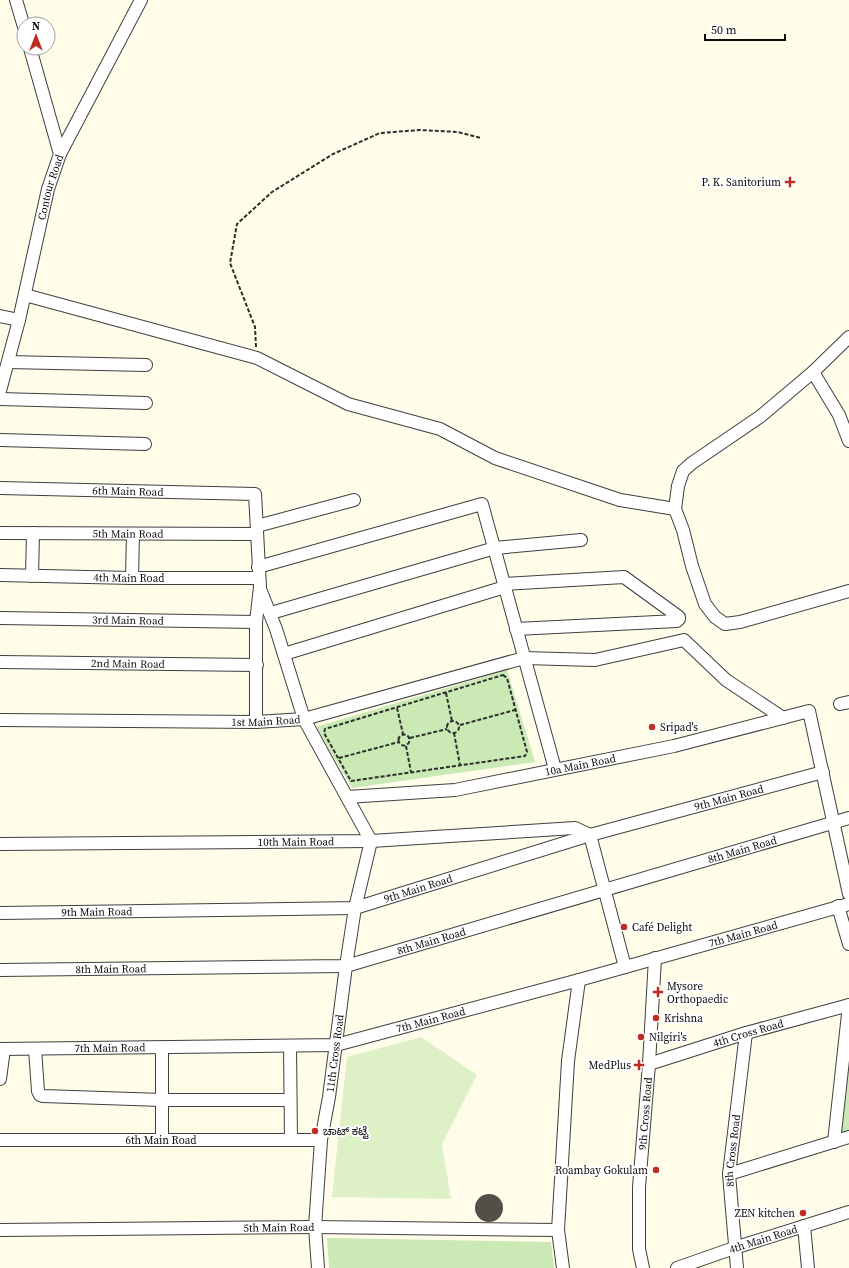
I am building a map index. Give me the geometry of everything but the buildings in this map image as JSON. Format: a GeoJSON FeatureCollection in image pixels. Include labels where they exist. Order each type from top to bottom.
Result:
{"type":"FeatureCollection","features":[{"type":"Feature","properties":{"kind":"street"},"geometry":{"type":"LineString","coordinates":[[18,0],[22,16]]}},
{"type":"Feature","properties":{"kind":"street","name":"Contour Road"},"geometry":{"type":"LineString","coordinates":[[0,391],[25,295],[48,189],[60,154],[142,0]]}},
{"type":"Feature","properties":{"kind":"street"},"geometry":{"type":"LineString","coordinates":[[32,56],[60,154]]}},
{"type":"Feature","properties":{"kind":"street"},"geometry":{"type":"LineString","coordinates":[[25,295],[257,358],[348,404],[440,429],[495,458],[620,500],[675,509]]}},
{"type":"Feature","properties":{"kind":"street"},"geometry":{"type":"LineString","coordinates":[[0,316],[19,320]]}},
{"type":"Feature","properties":{"kind":"street"},"geometry":{"type":"LineString","coordinates":[[849,337],[813,372],[761,416],[692,463],[683,471],[678,486],[675,509],[683,530],[692,566],[705,604],[715,617],[725,624],[740,622],[849,591]]}},
{"type":"Feature","properties":{"kind":"street"},"geometry":{"type":"LineString","coordinates":[[8,362],[146,365]]}},
{"type":"Feature","properties":{"kind":"street"},"geometry":{"type":"LineString","coordinates":[[813,372],[839,415],[849,441]]}},
{"type":"Feature","properties":{"kind":"street"},"geometry":{"type":"LineString","coordinates":[[0,399],[146,403]]}},
{"type":"Feature","properties":{"kind":"street"},"geometry":{"type":"LineString","coordinates":[[0,440],[145,444]]}},
{"type":"Feature","properties":{"kind":"street","name":"6th Main Road"},"geometry":{"type":"LineString","coordinates":[[0,488],[255,494],[257,530]]}},
{"type":"Feature","properties":{"kind":"street","name":"5th Main Road"},"geometry":{"type":"LineString","coordinates":[[0,533],[133,534],[257,530],[354,500]]}},
{"type":"Feature","properties":{"kind":"street","name":"4th Main Road"},"geometry":{"type":"LineString","coordinates":[[0,575],[132,578],[259,577],[482,504],[495,548]]}},
{"type":"Feature","properties":{"kind":"street"},"geometry":{"type":"LineString","coordinates":[[256,722],[256,627],[259,577],[257,530]]}},
{"type":"Feature","properties":{"kind":"street"},"geometry":{"type":"LineString","coordinates":[[32,576],[33,533]]}},
{"type":"Feature","properties":{"kind":"street"},"geometry":{"type":"LineString","coordinates":[[132,578],[133,534]]}},
{"type":"Feature","properties":{"kind":"street"},"geometry":{"type":"LineString","coordinates":[[271,613],[495,548],[581,540]]}},
{"type":"Feature","properties":{"kind":"street"},"geometry":{"type":"LineString","coordinates":[[495,548],[555,769]]}},
{"type":"Feature","properties":{"kind":"street"},"geometry":{"type":"LineString","coordinates":[[259,577],[304,720],[372,841]]}},
{"type":"Feature","properties":{"kind":"street"},"geometry":{"type":"LineString","coordinates":[[284,654],[505,585],[624,577],[679,619],[677,621],[516,629]]}},
{"type":"Feature","properties":{"kind":"street","name":"3rd Main Road"},"geometry":{"type":"LineString","coordinates":[[0,618],[256,627],[276,629]]}},
{"type":"Feature","properties":{"kind":"street","name":"1st Main Road"},"geometry":{"type":"LineString","coordinates":[[0,720],[256,722],[304,720],[524,658],[595,660],[684,640],[726,680],[783,718]]}},
{"type":"Feature","properties":{"kind":"street","name":"2nd Main Road"},"geometry":{"type":"LineString","coordinates":[[0,662],[257,666]]}},
{"type":"Feature","properties":{"kind":"street","name":"10a Main Road"},"geometry":{"type":"LineString","coordinates":[[347,797],[455,790],[674,746],[809,711],[823,772]]}},
{"type":"Feature","properties":{"kind":"street"},"geometry":{"type":"LineString","coordinates":[[823,772],[849,894]]}},
{"type":"Feature","properties":{"kind":"street","name":"9th Main Road"},"geometry":{"type":"LineString","coordinates":[[0,913],[355,908],[590,835],[823,772]]}},
{"type":"Feature","properties":{"kind":"street","name":"8th Main Road"},"geometry":{"type":"LineString","coordinates":[[0,970],[346,966],[849,818]]}},
{"type":"Feature","properties":{"kind":"street","name":"10th Main Road"},"geometry":{"type":"LineString","coordinates":[[0,844],[372,841],[575,828],[590,835]]}},
{"type":"Feature","properties":{"kind":"street"},"geometry":{"type":"LineString","coordinates":[[590,835],[625,967]]}},
{"type":"Feature","properties":{"kind":"street","name":"11th Cross Road"},"geometry":{"type":"LineString","coordinates":[[318,1268],[315,1227],[321,1140],[329,1098],[355,908],[372,841]]}},
{"type":"Feature","properties":{"kind":"street"},"geometry":{"type":"LineString","coordinates":[[844,905],[849,944]]}},
{"type":"Feature","properties":{"kind":"street","name":"7th Main Road"},"geometry":{"type":"LineString","coordinates":[[2,1049],[336,1045],[579,980],[844,905]]}},
{"type":"Feature","properties":{"kind":"street","name":"9th Cross Road"},"geometry":{"type":"LineString","coordinates":[[643,1268],[639,1250],[639,1187],[649,1064],[655,958]]}},
{"type":"Feature","properties":{"kind":"street"},"geometry":{"type":"LineString","coordinates":[[563,1268],[558,1230],[568,1061],[579,980]]}},
{"type":"Feature","properties":{"kind":"street"},"geometry":{"type":"LineString","coordinates":[[834,1142],[849,1005]]}},
{"type":"Feature","properties":{"kind":"street","name":"4th Cross Road"},"geometry":{"type":"LineString","coordinates":[[649,1064],[746,1033],[849,1005]]}},
{"type":"Feature","properties":{"kind":"street","name":"8th Cross Road"},"geometry":{"type":"LineString","coordinates":[[737,1268],[734,1248],[729,1174],[746,1033]]}},
{"type":"Feature","properties":{"kind":"street"},"geometry":{"type":"LineString","coordinates":[[290,1046],[291,1140]]}},
{"type":"Feature","properties":{"kind":"street"},"geometry":{"type":"LineString","coordinates":[[162,1048],[162,1140]]}},
{"type":"Feature","properties":{"kind":"street"},"geometry":{"type":"LineString","coordinates":[[0,1079],[2,1049]]}},
{"type":"Feature","properties":{"kind":"street"},"geometry":{"type":"LineString","coordinates":[[35,1049],[38,1090],[40,1095],[162,1100],[290,1100]]}},
{"type":"Feature","properties":{"kind":"street"},"geometry":{"type":"LineString","coordinates":[[729,1174],[849,1137]]}},
{"type":"Feature","properties":{"kind":"street","name":"6th Main Road"},"geometry":{"type":"LineString","coordinates":[[0,1140],[321,1140]]}},
{"type":"Feature","properties":{"kind":"street","name":"4th Main Road"},"geometry":{"type":"LineString","coordinates":[[677,1268],[734,1248],[849,1212]]}},
{"type":"Feature","properties":{"kind":"street"},"geometry":{"type":"LineString","coordinates":[[804,1226],[808,1268]]}},
{"type":"Feature","properties":{"kind":"street","name":"5th Main Road"},"geometry":{"type":"LineString","coordinates":[[0,1230],[315,1227],[558,1230]]}},
{"type":"Feature","properties":{"kind":"path"},"geometry":{"type":"LineString","coordinates":[[257,358],[255,328],[230,263],[237,224],[272,192],[333,154],[380,133],[420,130],[458,132],[481,138]]}},
{"type":"Feature","properties":{"kind":"path"},"geometry":{"type":"LineString","coordinates":[[325,729],[503,675],[507,678],[527,752],[525,756],[351,781]]}},
{"type":"Feature","properties":{"kind":"path"},"geometry":{"type":"LineString","coordinates":[[446,693],[452,721]]}},
{"type":"Feature","properties":{"kind":"path"},"geometry":{"type":"LineString","coordinates":[[397,708],[403,734]]}},
{"type":"Feature","properties":{"kind":"path"},"geometry":{"type":"LineString","coordinates":[[460,725],[515,710]]}},
{"type":"Feature","properties":{"kind":"path"},"geometry":{"type":"LineString","coordinates":[[452,721],[456,721],[460,725]]}},
{"type":"Feature","properties":{"kind":"path"},"geometry":{"type":"LineString","coordinates":[[447,729],[448,724],[452,721]]}},
{"type":"Feature","properties":{"kind":"path"},"geometry":{"type":"LineString","coordinates":[[454,733],[459,730],[460,725]]}},
{"type":"Feature","properties":{"kind":"path"},"geometry":{"type":"LineString","coordinates":[[403,734],[410,738],[447,729],[454,733]]}},
{"type":"Feature","properties":{"kind":"path"},"geometry":{"type":"LineString","coordinates":[[454,733],[460,766]]}},
{"type":"Feature","properties":{"kind":"path"},"geometry":{"type":"LineString","coordinates":[[399,742],[399,737],[403,734]]}},
{"type":"Feature","properties":{"kind":"path"},"geometry":{"type":"LineString","coordinates":[[410,738],[409,743],[406,746],[411,772]]}},
{"type":"Feature","properties":{"kind":"path"},"geometry":{"type":"LineString","coordinates":[[399,742],[401,745],[406,746]]}},
{"type":"Feature","properties":{"kind":"path"},"geometry":{"type":"LineString","coordinates":[[339,758],[399,742]]}},
{"type":"Feature","properties":{"kind":"green space"},"geometry":{"type":"Polygon","coordinates":[[[507,670],[535,762],[352,788],[316,727],[507,670]]]}},
{"type":"Feature","properties":{"kind":"green space"},"geometry":{"type":"Polygon","coordinates":[[[421,1037],[477,1075],[442,1144],[451,1199],[332,1197],[347,1057],[421,1037]]]}},
{"type":"Feature","properties":{"kind":"green space"},"geometry":{"type":"Polygon","coordinates":[[[849,1061],[849,1132],[840,1134],[849,1061]]]}},
{"type":"Feature","properties":{"kind":"green space"},"geometry":{"type":"Polygon","coordinates":[[[327,1238],[551,1242],[554,1268],[329,1268],[327,1238]]]}},
{"type":"Feature","properties":{"kind":"place","name":"P. K. Sanitorium"},"geometry":{"type":"Point","coordinates":[790,182]}},
{"type":"Feature","properties":{"kind":"place","name":"Sripad's"},"geometry":{"type":"Point","coordinates":[652,727]}},
{"type":"Feature","properties":{"kind":"place","name":"Café Delight"},"geometry":{"type":"Point","coordinates":[624,927]}},
{"type":"Feature","properties":{"kind":"place","name":"Mysore Orthopaedic"},"geometry":{"type":"Point","coordinates":[658,992]}},
{"type":"Feature","properties":{"kind":"place","name":"Krishna"},"geometry":{"type":"Point","coordinates":[656,1018]}},
{"type":"Feature","properties":{"kind":"place","name":"Nilgiri's"},"geometry":{"type":"Point","coordinates":[641,1037]}},
{"type":"Feature","properties":{"kind":"place","name":"MedPlus"},"geometry":{"type":"Point","coordinates":[639,1065]}},
{"type":"Feature","properties":{"kind":"place","name":"ಚಾಟ್ ಕಟ್ಟೆ"},"geometry":{"type":"Point","coordinates":[315,1131]}},
{"type":"Feature","properties":{"kind":"place","name":"Roambay Gokulam"},"geometry":{"type":"Point","coordinates":[656,1170]}},
{"type":"Feature","properties":{"kind":"place","name":"ZEN kitchen"},"geometry":{"type":"Point","coordinates":[803,1213]}}]}
